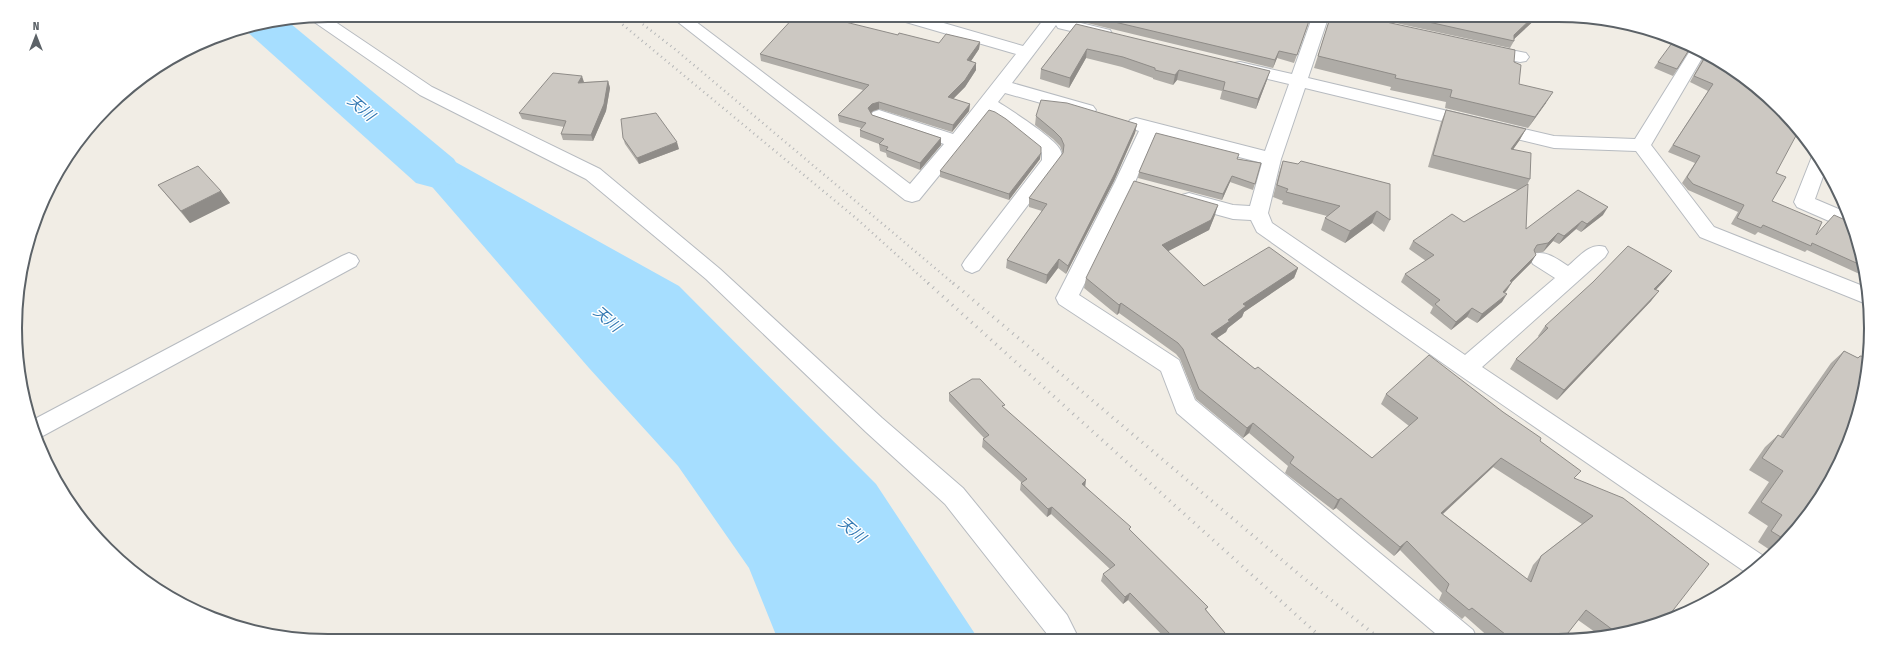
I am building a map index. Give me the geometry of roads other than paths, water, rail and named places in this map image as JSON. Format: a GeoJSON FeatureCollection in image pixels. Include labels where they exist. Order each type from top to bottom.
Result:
{"type":"FeatureCollection","features":[{"type":"Feature","properties":{"kind":"street"},"geometry":{"type":"LineString","coordinates":[[324,22],[426,91],[593,174],[713,274],[874,425],[954,496],[1057,624],[1062,634]]}},
{"type":"Feature","properties":{"kind":"street"},"geometry":{"type":"LineString","coordinates":[[686,22],[912,195],[988,103],[1026,52],[1058,22]]}},
{"type":"Feature","properties":{"kind":"street"},"geometry":{"type":"LineString","coordinates":[[932,22],[1026,52]]}},
{"type":"Feature","properties":{"kind":"street"},"geometry":{"type":"LineString","coordinates":[[1067,22],[1117,37]]}},
{"type":"Feature","properties":{"kind":"street"},"geometry":{"type":"LineString","coordinates":[[1326,22],[1298,81],[1272,159],[1258,213],[1264,227],[1752,565]]}},
{"type":"Feature","properties":{"kind":"street"},"geometry":{"type":"LineString","coordinates":[[1474,47],[1520,57]]}},
{"type":"Feature","properties":{"kind":"street"},"geometry":{"type":"LineString","coordinates":[[1641,145],[1695,55]]}},
{"type":"Feature","properties":{"kind":"street"},"geometry":{"type":"LineString","coordinates":[[1223,63],[1554,142],[1641,145]]}},
{"type":"Feature","properties":{"kind":"street"},"geometry":{"type":"LineString","coordinates":[[1001,86],[1150,128],[1272,159]]}},
{"type":"Feature","properties":{"kind":"street"},"geometry":{"type":"LineString","coordinates":[[972,265],[1051,161],[1052,151],[1034,135],[988,103]]}},
{"type":"Feature","properties":{"kind":"street"},"geometry":{"type":"LineString","coordinates":[[879,116],[956,141]]}},
{"type":"Feature","properties":{"kind":"street"},"geometry":{"type":"LineString","coordinates":[[1150,128],[1132,184],[1067,298],[1171,366],[1185,406],[1457,634]]}},
{"type":"Feature","properties":{"kind":"street"},"geometry":{"type":"LineString","coordinates":[[1641,145],[1707,232],[1862,294]]}},
{"type":"Feature","properties":{"kind":"street"},"geometry":{"type":"LineString","coordinates":[[1817,166],[1804,202],[1844,220]]}},
{"type":"Feature","properties":{"kind":"street"},"geometry":{"type":"LineString","coordinates":[[1168,194],[1234,212],[1258,213]]}},
{"type":"Feature","properties":{"kind":"street"},"geometry":{"type":"LineString","coordinates":[[1466,368],[1598,252]]}},
{"type":"Feature","properties":{"kind":"street"},"geometry":{"type":"LineString","coordinates":[[1540,259],[1570,277]]}},
{"type":"Feature","properties":{"kind":"street"},"geometry":{"type":"LineString","coordinates":[[39,428],[349,261]]}},
{"type":"Feature","properties":{"kind":"water"},"geometry":{"type":"Polygon","coordinates":[[[369,114],[679,286],[876,484],[975,634],[776,634],[749,568],[678,466],[589,368],[369,114]]]}},
{"type":"Feature","properties":{"kind":"waterway","name":"天川"},"geometry":{"type":"LineString","coordinates":[[268,28],[435,171]]}},
{"type":"Feature","properties":{"kind":"railway"},"geometry":{"type":"LineString","coordinates":[[619,22],[857,219],[929,284]]}},
{"type":"Feature","properties":{"kind":"railway"},"geometry":{"type":"LineString","coordinates":[[640,22],[676,50],[954,284]]}},
{"type":"Feature","properties":{"kind":"railway"},"geometry":{"type":"LineString","coordinates":[[928,283],[1317,634]]}},
{"type":"Feature","properties":{"kind":"railway"},"geometry":{"type":"LineString","coordinates":[[953,283],[1301,576],[1374,634]]}}]}
